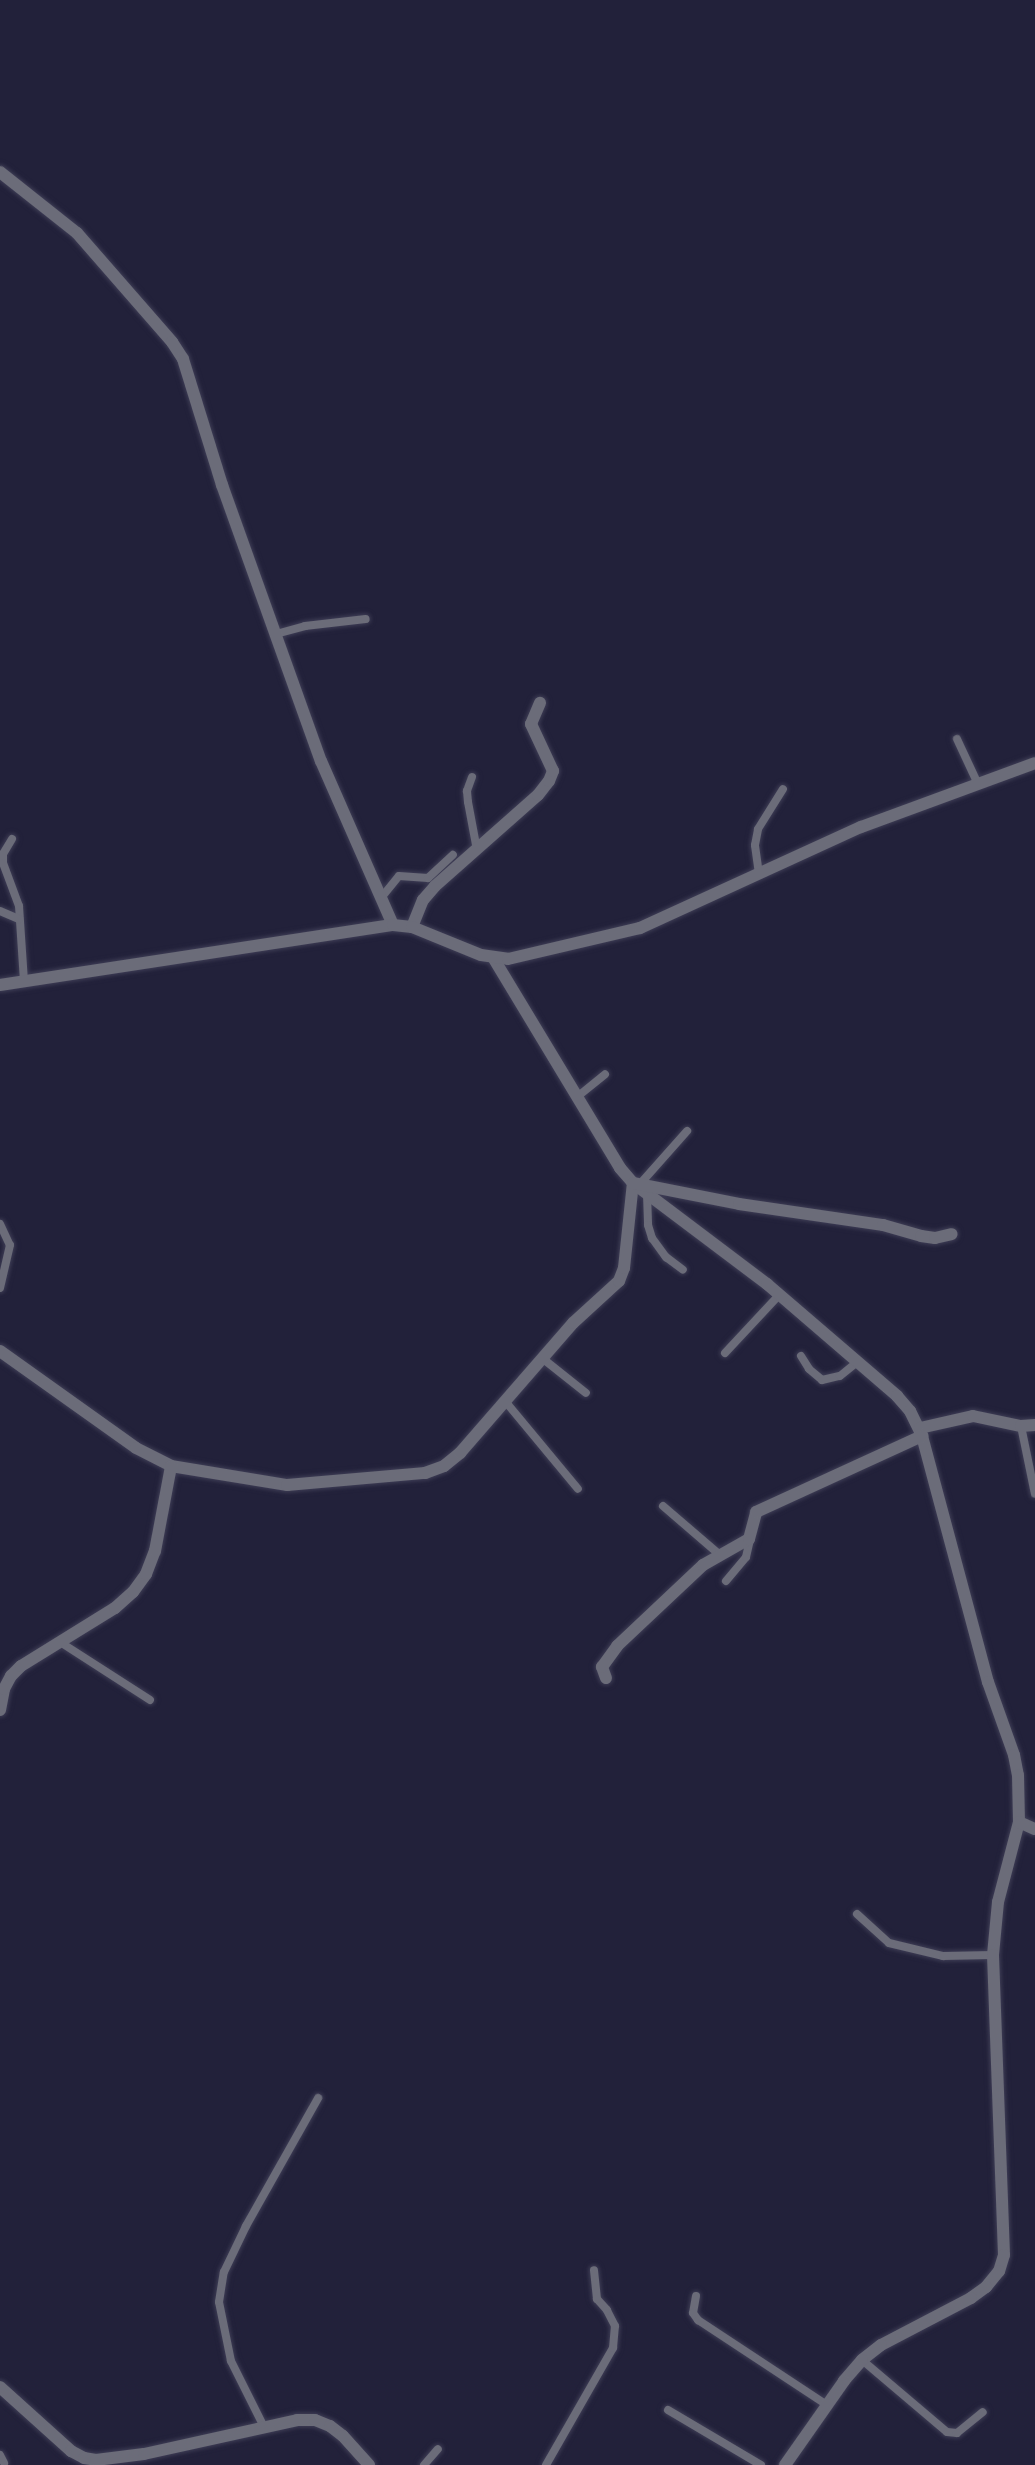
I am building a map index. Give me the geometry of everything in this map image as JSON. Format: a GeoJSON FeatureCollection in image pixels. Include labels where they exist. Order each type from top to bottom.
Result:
{"type":"FeatureCollection","features":[{"type":"Feature","properties":{"kind":"street"},"geometry":{"type":"LineString","coordinates":[[0,172],[77,233],[172,342],[183,359],[222,485],[321,761],[393,925]]}},
{"type":"Feature","properties":{"kind":"street"},"geometry":{"type":"LineString","coordinates":[[412,927],[423,900],[538,795],[549,781],[553,771],[531,724],[540,703]]}},
{"type":"Feature","properties":{"kind":"street"},"geometry":{"type":"LineString","coordinates":[[0,985],[393,925],[412,927],[494,959],[507,959],[640,928],[861,827],[1035,763]]}},
{"type":"Feature","properties":{"kind":"street"},"geometry":{"type":"LineString","coordinates":[[494,959],[620,1168],[640,1187],[779,1295],[897,1396],[921,1432],[988,1682],[1014,1755],[1020,1797],[1019,1822],[998,1902],[993,1955],[1004,2255],[999,2271],[986,2287],[971,2298],[881,2345],[862,2360],[785,2465]]}},
{"type":"Feature","properties":{"kind":"street"},"geometry":{"type":"LineString","coordinates":[[640,1187],[883,1225],[934,1238],[952,1234]]}},
{"type":"Feature","properties":{"kind":"street"},"geometry":{"type":"LineString","coordinates":[[0,1351],[136,1448],[171,1466],[287,1485],[425,1473],[444,1466],[460,1453],[573,1323],[619,1281],[624,1268],[640,1187]]}},
{"type":"Feature","properties":{"kind":"street"},"geometry":{"type":"LineString","coordinates":[[606,1678],[602,1667],[617,1646],[703,1565],[745,1543],[751,1533],[753,1517],[760,1509],[921,1432],[973,1416],[1021,1426],[1035,1425]]}},
{"type":"Feature","properties":{"kind":"street"},"geometry":{"type":"LineString","coordinates":[[0,1710],[4,1689],[10,1676],[116,1608],[133,1592],[146,1574],[155,1551],[171,1466]]}},
{"type":"Feature","properties":{"kind":"street"},"geometry":{"type":"LineString","coordinates":[[1019,1822],[1035,1829]]}},
{"type":"Feature","properties":{"kind":"street"},"geometry":{"type":"LineString","coordinates":[[0,2387],[71,2451],[84,2458],[145,2460],[264,2427],[297,2420],[315,2420],[330,2426],[343,2436],[369,2465]]}},
{"type":"Feature","properties":{"kind":"lane"},"geometry":{"type":"LineString","coordinates":[[276,634],[305,626],[366,619]]}},
{"type":"Feature","properties":{"kind":"lane"},"geometry":{"type":"LineString","coordinates":[[957,739],[978,784]]}},
{"type":"Feature","properties":{"kind":"lane"},"geometry":{"type":"LineString","coordinates":[[472,777],[467,791],[477,850]]}},
{"type":"Feature","properties":{"kind":"lane"},"geometry":{"type":"LineString","coordinates":[[759,874],[755,845],[758,829],[783,789]]}},
{"type":"Feature","properties":{"kind":"lane"},"geometry":{"type":"LineString","coordinates":[[12,839],[3,854],[3,863],[16,897],[20,919],[24,982]]}},
{"type":"Feature","properties":{"kind":"lane"},"geometry":{"type":"LineString","coordinates":[[381,898],[399,876],[428,878],[453,855]]}},
{"type":"Feature","properties":{"kind":"lane"},"geometry":{"type":"LineString","coordinates":[[0,911],[20,919]]}},
{"type":"Feature","properties":{"kind":"lane"},"geometry":{"type":"LineString","coordinates":[[577,1097],[604,1074]]}},
{"type":"Feature","properties":{"kind":"lane"},"geometry":{"type":"LineString","coordinates":[[683,1270],[666,1257],[652,1238],[640,1187],[687,1131]]}},
{"type":"Feature","properties":{"kind":"lane"},"geometry":{"type":"LineString","coordinates":[[0,1224],[10,1245],[0,1288]]}},
{"type":"Feature","properties":{"kind":"lane"},"geometry":{"type":"LineString","coordinates":[[725,1353],[779,1295]]}},
{"type":"Feature","properties":{"kind":"lane"},"geometry":{"type":"LineString","coordinates":[[801,1356],[809,1369],[822,1380],[840,1376],[857,1362]]}},
{"type":"Feature","properties":{"kind":"lane"},"geometry":{"type":"LineString","coordinates":[[542,1358],[586,1393]]}},
{"type":"Feature","properties":{"kind":"lane"},"geometry":{"type":"LineString","coordinates":[[506,1401],[578,1489]]}},
{"type":"Feature","properties":{"kind":"lane"},"geometry":{"type":"LineString","coordinates":[[1021,1426],[1035,1494]]}},
{"type":"Feature","properties":{"kind":"lane"},"geometry":{"type":"LineString","coordinates":[[663,1506],[720,1555]]}},
{"type":"Feature","properties":{"kind":"lane"},"geometry":{"type":"LineString","coordinates":[[726,1581],[746,1557],[751,1533]]}},
{"type":"Feature","properties":{"kind":"lane"},"geometry":{"type":"LineString","coordinates":[[60,1642],[150,1700]]}},
{"type":"Feature","properties":{"kind":"lane"},"geometry":{"type":"LineString","coordinates":[[857,1914],[890,1943],[944,1956],[993,1955]]}},
{"type":"Feature","properties":{"kind":"lane"},"geometry":{"type":"LineString","coordinates":[[264,2427],[231,2361],[219,2302],[224,2272],[246,2226],[318,2098]]}},
{"type":"Feature","properties":{"kind":"lane"},"geometry":{"type":"LineString","coordinates":[[546,2465],[613,2348],[615,2326],[607,2310],[597,2299],[594,2270]]}},
{"type":"Feature","properties":{"kind":"lane"},"geometry":{"type":"LineString","coordinates":[[696,2296],[693,2313],[698,2320],[827,2405]]}},
{"type":"Feature","properties":{"kind":"lane"},"geometry":{"type":"LineString","coordinates":[[862,2360],[946,2433],[957,2433],[983,2412]]}},
{"type":"Feature","properties":{"kind":"lane"},"geometry":{"type":"LineString","coordinates":[[668,2410],[761,2465]]}},
{"type":"Feature","properties":{"kind":"lane"},"geometry":{"type":"LineString","coordinates":[[424,2465],[438,2450]]}}]}
